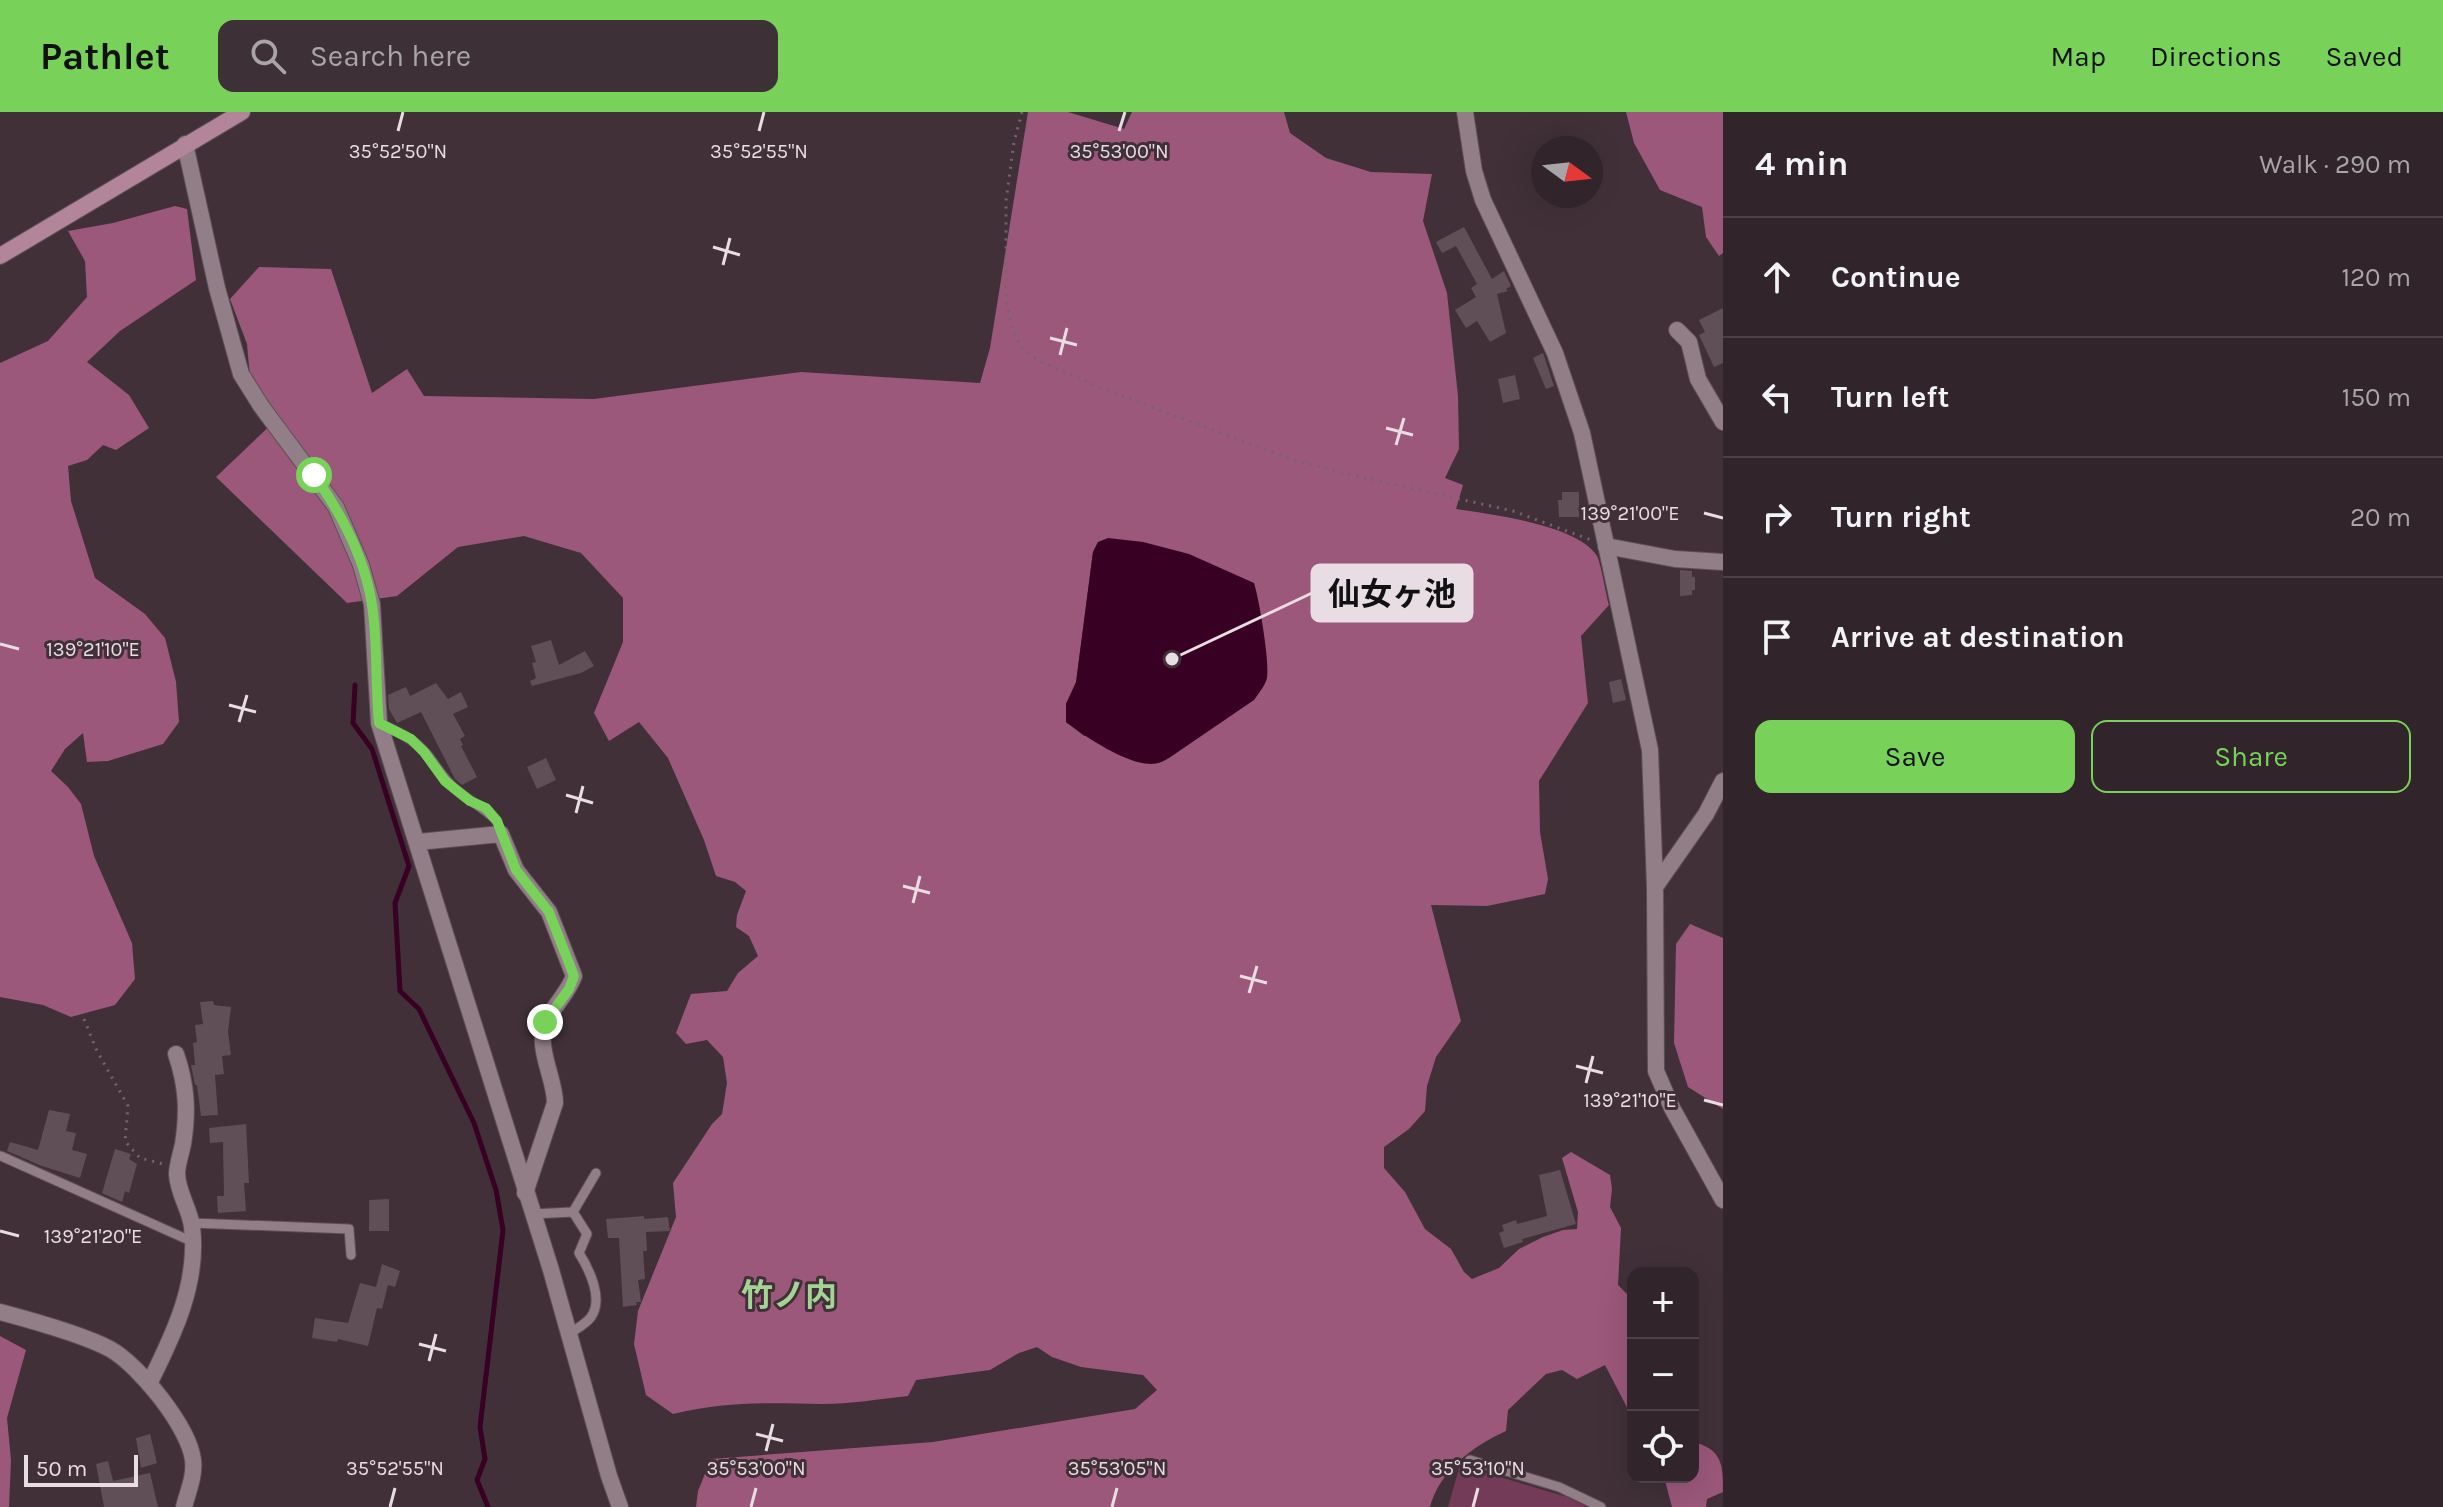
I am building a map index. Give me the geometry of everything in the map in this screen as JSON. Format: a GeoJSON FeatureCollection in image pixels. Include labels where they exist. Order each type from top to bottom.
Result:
{"type":"FeatureCollection","features":[{"type":"Feature","properties":{"kind":"main road"},"geometry":{"type":"LineString","coordinates":[[0,256],[242,112]]}},
{"type":"Feature","properties":{"kind":"street"},"geometry":{"type":"LineString","coordinates":[[1465,112],[1474,171],[1483,200],[1555,353],[1578,419],[1650,750],[1655,887],[1656,1071],[1672,1108],[1723,1200]]}},
{"type":"Feature","properties":{"kind":"street"},"geometry":{"type":"LineString","coordinates":[[185,144],[217,288],[241,374],[336,507],[361,565],[372,604],[379,723],[620,1507]]}},
{"type":"Feature","properties":{"kind":"street"},"geometry":{"type":"LineString","coordinates":[[1677,330],[1689,342],[1698,379],[1723,422]]}},
{"type":"Feature","properties":{"kind":"street"},"geometry":{"type":"LineString","coordinates":[[1606,546],[1675,559],[1723,562]]}},
{"type":"Feature","properties":{"kind":"street"},"geometry":{"type":"LineString","coordinates":[[1655,887],[1706,814],[1723,781]]}},
{"type":"Feature","properties":{"kind":"street"},"geometry":{"type":"LineString","coordinates":[[418,842],[499,828],[516,870],[549,912],[574,976],[569,989],[545,1022],[546,1065],[555,1103],[525,1193]]}},
{"type":"Feature","properties":{"kind":"street"},"geometry":{"type":"LineString","coordinates":[[149,1384],[176,1330],[187,1291],[193,1242],[192,1223],[182,1200],[178,1168],[188,1106],[176,1054]]}},
{"type":"Feature","properties":{"kind":"street"},"geometry":{"type":"LineString","coordinates":[[0,1312],[112,1350],[149,1384],[190,1446],[193,1476],[184,1507]]}},
{"type":"Feature","properties":{"kind":"lane"},"geometry":{"type":"LineString","coordinates":[[379,723],[411,739],[445,781],[470,801],[486,808],[499,828]]}},
{"type":"Feature","properties":{"kind":"lane"},"geometry":{"type":"LineString","coordinates":[[1,1156],[193,1242]]}},
{"type":"Feature","properties":{"kind":"lane"},"geometry":{"type":"LineString","coordinates":[[573,1212],[596,1173]]}},
{"type":"Feature","properties":{"kind":"lane"},"geometry":{"type":"LineString","coordinates":[[532,1214],[573,1212]]}},
{"type":"Feature","properties":{"kind":"lane"},"geometry":{"type":"LineString","coordinates":[[569,1334],[590,1318],[595,1307],[591,1274],[579,1253],[587,1234],[573,1212]]}},
{"type":"Feature","properties":{"kind":"lane"},"geometry":{"type":"LineString","coordinates":[[192,1223],[349,1229],[351,1255]]}},
{"type":"Feature","properties":{"kind":"lane"},"geometry":{"type":"LineString","coordinates":[[1470,1460],[1559,1487],[1601,1507]]}},
{"type":"Feature","properties":{"kind":"path"},"geometry":{"type":"LineString","coordinates":[[1022,112],[1014,142],[1006,201],[1006,299],[1012,328],[1021,347],[1039,361],[1109,391],[1291,459],[1513,511],[1606,546]]}},
{"type":"Feature","properties":{"kind":"path"},"geometry":{"type":"LineString","coordinates":[[84,1019],[97,1051],[128,1106],[125,1141],[140,1158],[178,1168]]}},
{"type":"Feature","properties":{"kind":"shaded area"},"geometry":{"type":"Polygon","coordinates":[[[1028,112],[1068,112],[1124,129],[1132,112],[1284,112],[1290,133],[1326,158],[1371,172],[1432,174],[1423,221],[1447,293],[1458,396],[1459,449],[1445,478],[1463,485],[1456,509],[1532,523],[1572,536],[1587,545],[1599,560],[1609,605],[1581,636],[1588,703],[1539,781],[1540,832],[1548,879],[1545,894],[1487,906],[1431,905],[1461,1021],[1436,1057],[1427,1086],[1425,1111],[1409,1129],[1384,1147],[1384,1168],[1405,1192],[1425,1229],[1451,1249],[1464,1272],[1472,1279],[1499,1268],[1519,1249],[1543,1237],[1577,1229],[1578,1212],[1562,1158],[1571,1152],[1610,1175],[1610,1207],[1621,1228],[1618,1285],[1627,1294],[1627,1407],[1605,1365],[1577,1379],[1562,1370],[1546,1374],[1508,1410],[1506,1431],[1470,1452],[1450,1471],[1441,1482],[1430,1507],[696,1507],[698,1491],[711,1459],[933,1442],[1135,1409],[1157,1390],[1143,1375],[1081,1367],[1052,1357],[1037,1347],[1019,1353],[990,1370],[916,1380],[908,1396],[833,1404],[730,1405],[673,1414],[646,1395],[634,1344],[638,1311],[676,1217],[673,1183],[722,1114],[727,1083],[723,1057],[707,1040],[686,1044],[676,1033],[691,994],[727,991],[738,973],[758,956],[749,936],[736,927],[746,891],[735,882],[716,876],[704,840],[668,758],[639,722],[609,741],[594,713],[623,642],[623,598],[581,553],[524,536],[458,547],[397,596],[347,603],[216,477],[278,418],[250,377],[247,344],[230,299],[259,267],[331,269],[372,393],[407,369],[424,396],[594,399],[801,372],[980,383],[990,348],[1028,112]],[[1098,542],[1093,552],[1076,683],[1066,704],[1066,722],[1084,736],[1254,700],[1267,677],[1254,584],[1098,542]]]}},
{"type":"Feature","properties":{"kind":"shaded area"},"geometry":{"type":"Polygon","coordinates":[[[1626,112],[1723,112],[1723,253],[1719,256],[1706,237],[1702,207],[1660,190],[1634,143],[1626,112]]]}},
{"type":"Feature","properties":{"kind":"shaded area"},"geometry":{"type":"Polygon","coordinates":[[[175,206],[187,209],[196,280],[120,331],[87,362],[129,395],[149,428],[116,450],[103,445],[87,460],[68,466],[71,501],[95,578],[145,614],[165,638],[176,682],[179,722],[163,744],[108,761],[87,762],[83,733],[65,749],[51,771],[81,804],[94,856],[132,943],[135,979],[115,1005],[71,1017],[43,1005],[0,997],[0,363],[48,341],[87,297],[85,261],[68,231],[113,223],[175,206]]]}},
{"type":"Feature","properties":{"kind":"shaded area"},"geometry":{"type":"Polygon","coordinates":[[[1108,538],[1143,542],[1189,554],[1254,583],[1259,602],[1268,671],[1261,690],[1254,700],[1169,758],[1156,763],[1141,763],[1118,755],[1066,722],[1066,704],[1076,682],[1093,552],[1098,542],[1108,538]]]}},
{"type":"Feature","properties":{"kind":"shaded area"},"geometry":{"type":"Polygon","coordinates":[[[1690,924],[1723,938],[1723,1109],[1688,1087],[1674,1043],[1676,944],[1690,924]]]}},
{"type":"Feature","properties":{"kind":"shaded area"},"geometry":{"type":"Polygon","coordinates":[[[0,1336],[26,1350],[7,1418],[11,1460],[9,1507],[0,1507],[0,1336]]]}},
{"type":"Feature","properties":{"kind":"shaded area"},"geometry":{"type":"Polygon","coordinates":[[[1699,1444],[1706,1446],[1720,1461],[1723,1492],[1707,1499],[1706,1507],[1672,1507],[1666,1483],[1699,1483],[1699,1444]]]}},
{"type":"Feature","properties":{"kind":"shaded area"},"geometry":{"type":"Polygon","coordinates":[[[1460,1465],[1567,1497],[1587,1507],[1448,1507],[1460,1465]]]}},
{"type":"Feature","properties":{"kind":"building"},"geometry":{"type":"Polygon","coordinates":[[[1464,227],[1492,279],[1504,271],[1511,286],[1506,289],[1508,291],[1497,294],[1506,333],[1490,342],[1477,321],[1466,328],[1455,310],[1476,297],[1471,288],[1477,284],[1456,246],[1442,253],[1436,242],[1464,227]]]}},
{"type":"Feature","properties":{"kind":"building"},"geometry":{"type":"Polygon","coordinates":[[[1723,308],[1723,363],[1714,367],[1699,335],[1705,332],[1699,320],[1723,308]]]}},
{"type":"Feature","properties":{"kind":"building"},"geometry":{"type":"Polygon","coordinates":[[[1543,353],[1554,386],[1546,389],[1533,358],[1543,353]]]}},
{"type":"Feature","properties":{"kind":"building"},"geometry":{"type":"Polygon","coordinates":[[[1515,375],[1520,399],[1503,403],[1498,379],[1515,375]]]}},
{"type":"Feature","properties":{"kind":"building"},"geometry":{"type":"Polygon","coordinates":[[[1562,492],[1579,492],[1579,517],[1559,517],[1558,500],[1562,500],[1562,492]]]}},
{"type":"Feature","properties":{"kind":"building"},"geometry":{"type":"Polygon","coordinates":[[[1680,570],[1692,571],[1692,577],[1695,577],[1692,595],[1680,596],[1680,570]]]}},
{"type":"Feature","properties":{"kind":"building"},"geometry":{"type":"Polygon","coordinates":[[[551,640],[559,665],[585,651],[594,666],[581,673],[532,686],[530,681],[536,678],[532,663],[536,662],[531,646],[551,640]]]}},
{"type":"Feature","properties":{"kind":"building"},"geometry":{"type":"Polygon","coordinates":[[[1621,679],[1626,700],[1613,703],[1609,682],[1621,679]]]}},
{"type":"Feature","properties":{"kind":"building"},"geometry":{"type":"Polygon","coordinates":[[[436,683],[448,699],[461,692],[468,707],[453,714],[465,736],[460,739],[461,746],[477,777],[462,785],[455,779],[421,712],[397,723],[389,709],[388,695],[406,687],[410,696],[436,683]]]}},
{"type":"Feature","properties":{"kind":"building"},"geometry":{"type":"Polygon","coordinates":[[[546,758],[556,780],[537,789],[527,767],[546,758]]]}},
{"type":"Feature","properties":{"kind":"building"},"geometry":{"type":"Polygon","coordinates":[[[213,1001],[214,1005],[231,1007],[228,1032],[231,1055],[222,1056],[224,1074],[215,1075],[218,1115],[201,1116],[191,1065],[195,1065],[193,1043],[197,1042],[195,1025],[203,1024],[200,1002],[213,1001]]]}},
{"type":"Feature","properties":{"kind":"building"},"geometry":{"type":"Polygon","coordinates":[[[49,1110],[70,1114],[66,1131],[76,1133],[72,1150],[87,1154],[80,1178],[7,1151],[10,1142],[38,1150],[49,1110]]]}},
{"type":"Feature","properties":{"kind":"building"},"geometry":{"type":"Polygon","coordinates":[[[246,1124],[249,1183],[244,1183],[246,1211],[218,1213],[217,1196],[224,1196],[223,1142],[210,1143],[209,1128],[246,1124]]]}},
{"type":"Feature","properties":{"kind":"building"},"geometry":{"type":"Polygon","coordinates":[[[115,1149],[131,1154],[129,1159],[137,1164],[129,1193],[125,1191],[122,1202],[102,1193],[115,1149]]]}},
{"type":"Feature","properties":{"kind":"building"},"geometry":{"type":"Polygon","coordinates":[[[1560,1170],[1576,1224],[1522,1239],[1523,1242],[1504,1248],[1499,1233],[1504,1231],[1502,1225],[1547,1216],[1539,1175],[1560,1170]]]}},
{"type":"Feature","properties":{"kind":"building"},"geometry":{"type":"Polygon","coordinates":[[[389,1199],[389,1231],[369,1231],[369,1200],[389,1199]]]}},
{"type":"Feature","properties":{"kind":"building"},"geometry":{"type":"Polygon","coordinates":[[[644,1216],[644,1219],[668,1217],[670,1231],[646,1232],[647,1251],[643,1251],[645,1279],[638,1280],[641,1302],[623,1307],[619,1238],[608,1238],[606,1219],[644,1216]]]}},
{"type":"Feature","properties":{"kind":"building"},"geometry":{"type":"Polygon","coordinates":[[[382,1264],[400,1271],[395,1287],[388,1285],[382,1309],[377,1308],[368,1346],[338,1339],[337,1342],[312,1338],[315,1318],[348,1323],[360,1283],[376,1287],[382,1264]]]}},
{"type":"Feature","properties":{"kind":"building"},"geometry":{"type":"Polygon","coordinates":[[[150,1434],[157,1463],[141,1468],[136,1438],[150,1434]]]}},
{"type":"Feature","properties":{"kind":"building"},"geometry":{"type":"Polygon","coordinates":[[[108,1461],[113,1481],[150,1473],[158,1507],[104,1507],[96,1464],[108,1461]]]}},
{"type":"Feature","properties":{"kind":"waterway"},"geometry":{"type":"LineString","coordinates":[[355,685],[353,723],[372,749],[409,866],[395,903],[400,991],[419,1009],[474,1123],[496,1190],[503,1230],[480,1427],[485,1459],[477,1480],[488,1507]]}},
{"type":"Feature","properties":{"kind":"place","name":"仙女ヶ池"},"geometry":{"type":"Point","coordinates":[1172,659]}},
{"type":"Feature","properties":{"kind":"district","name":"竹ノ内"},"geometry":{"type":"Point","coordinates":[789,1295]}},
{"type":"Feature","properties":{"kind":"route"},"geometry":{"type":"LineString","coordinates":[[314,475],[336,507],[361,565],[372,604],[379,723],[411,739],[445,781],[470,801],[486,808],[497,821],[516,870],[549,912],[574,976],[569,989],[545,1022]]}}]}
